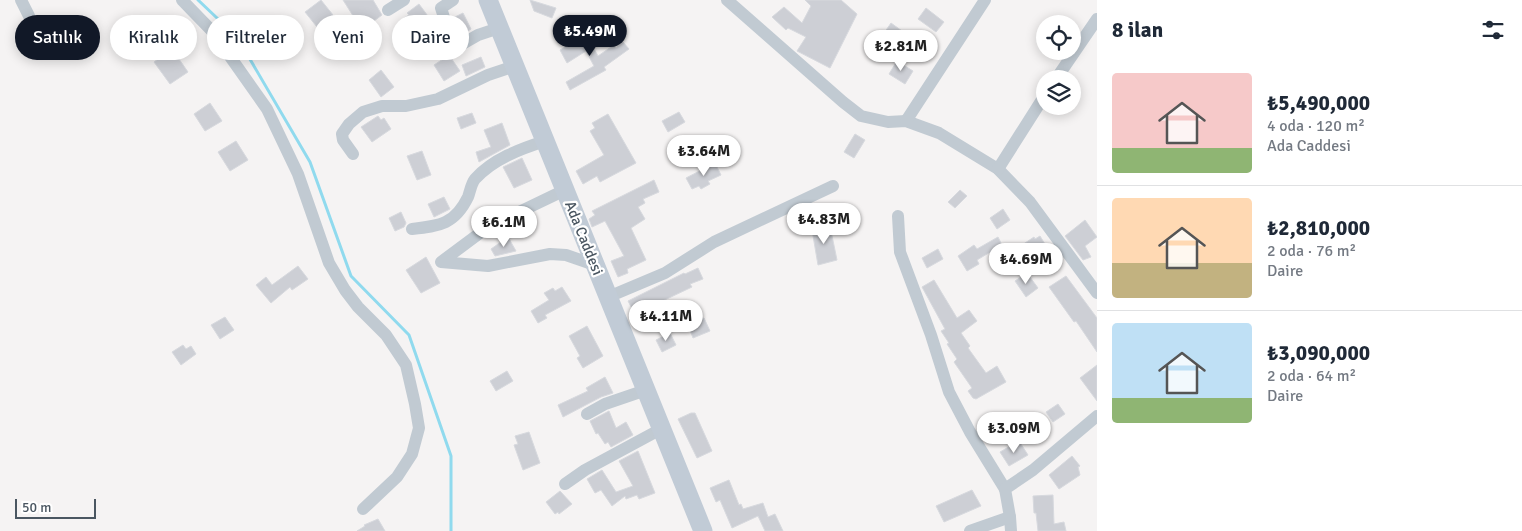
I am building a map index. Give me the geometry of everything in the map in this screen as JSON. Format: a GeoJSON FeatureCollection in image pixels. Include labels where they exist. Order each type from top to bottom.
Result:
{"type":"FeatureCollection","features":[{"type":"Feature","properties":{"kind":"main road","name":"Ada Caddesi"},"geometry":{"type":"LineString","coordinates":[[488,0],[703,531]]}},
{"type":"Feature","properties":{"kind":"street"},"geometry":{"type":"LineString","coordinates":[[21,0],[28,15]]}},
{"type":"Feature","properties":{"kind":"street"},"geometry":{"type":"LineString","coordinates":[[182,0],[212,31],[267,109],[298,174],[329,263],[345,290],[358,307],[386,335],[406,365],[419,428],[412,454],[397,477],[363,509]]}},
{"type":"Feature","properties":{"kind":"street"},"geometry":{"type":"LineString","coordinates":[[388,10],[404,0]]}},
{"type":"Feature","properties":{"kind":"street"},"geometry":{"type":"LineString","coordinates":[[453,0],[441,8],[450,36],[458,47],[478,35],[500,28]]}},
{"type":"Feature","properties":{"kind":"street"},"geometry":{"type":"LineString","coordinates":[[727,0],[742,6],[843,102],[861,116],[888,122],[906,121],[939,133],[998,169],[1030,202],[1097,293]]}},
{"type":"Feature","properties":{"kind":"street"},"geometry":{"type":"LineString","coordinates":[[906,121],[985,0]]}},
{"type":"Feature","properties":{"kind":"street"},"geometry":{"type":"LineString","coordinates":[[1062,70],[1097,19]]}},
{"type":"Feature","properties":{"kind":"street"},"geometry":{"type":"LineString","coordinates":[[353,154],[343,140],[342,134],[349,124],[363,112],[382,106],[406,106],[438,99],[515,66]]}},
{"type":"Feature","properties":{"kind":"street"},"geometry":{"type":"LineString","coordinates":[[998,169],[1036,109]]}},
{"type":"Feature","properties":{"kind":"street"},"geometry":{"type":"LineString","coordinates":[[412,229],[428,227],[458,216],[474,180],[500,159],[545,141]]}},
{"type":"Feature","properties":{"kind":"street"},"geometry":{"type":"LineString","coordinates":[[608,297],[664,273],[714,242],[833,186]]}},
{"type":"Feature","properties":{"kind":"street"},"geometry":{"type":"LineString","coordinates":[[565,190],[488,227],[441,262],[488,266],[550,254],[566,255],[596,265]]}},
{"type":"Feature","properties":{"kind":"street"},"geometry":{"type":"LineString","coordinates":[[898,216],[900,252],[910,284],[931,335],[949,392],[970,432],[1005,489],[1011,531]]}},
{"type":"Feature","properties":{"kind":"street"},"geometry":{"type":"LineString","coordinates":[[587,414],[605,404],[646,390]]}},
{"type":"Feature","properties":{"kind":"street"},"geometry":{"type":"LineString","coordinates":[[1005,489],[1033,470],[1097,416]]}},
{"type":"Feature","properties":{"kind":"street"},"geometry":{"type":"LineString","coordinates":[[565,484],[585,470],[662,429]]}},
{"type":"Feature","properties":{"kind":"street"},"geometry":{"type":"LineString","coordinates":[[970,531],[1010,517]]}},
{"type":"Feature","properties":{"kind":"building"},"geometry":{"type":"Polygon","coordinates":[[[321,0],[333,15],[314,15],[314,23],[305,12],[321,0]]]}},
{"type":"Feature","properties":{"kind":"building"},"geometry":{"type":"Polygon","coordinates":[[[343,0],[373,0],[382,15],[352,15],[343,0]]]}},
{"type":"Feature","properties":{"kind":"building"},"geometry":{"type":"Polygon","coordinates":[[[530,0],[556,8],[552,18],[534,11],[530,0]]]}},
{"type":"Feature","properties":{"kind":"building"},"geometry":{"type":"Polygon","coordinates":[[[805,0],[841,0],[857,14],[830,68],[797,51],[806,37],[788,28],[786,30],[772,17],[784,7],[802,23],[811,6],[805,0]]]}},
{"type":"Feature","properties":{"kind":"building"},"geometry":{"type":"Polygon","coordinates":[[[419,4],[427,15],[409,15],[407,13],[419,4]]]}},
{"type":"Feature","properties":{"kind":"building"},"geometry":{"type":"Polygon","coordinates":[[[926,8],[944,22],[936,32],[918,19],[926,8]]]}},
{"type":"Feature","properties":{"kind":"building"},"geometry":{"type":"Polygon","coordinates":[[[891,23],[902,31],[886,57],[870,49],[870,46],[876,33],[882,36],[891,23]]]}},
{"type":"Feature","properties":{"kind":"building"},"geometry":{"type":"Polygon","coordinates":[[[582,27],[598,56],[614,45],[616,48],[623,42],[629,49],[604,67],[606,70],[570,90],[566,82],[594,66],[586,51],[567,63],[560,50],[579,39],[575,31],[582,27]]]}},
{"type":"Feature","properties":{"kind":"building"},"geometry":{"type":"Polygon","coordinates":[[[481,57],[485,67],[466,76],[462,65],[481,57]]]}},
{"type":"Feature","properties":{"kind":"building"},"geometry":{"type":"Polygon","coordinates":[[[157,60],[180,60],[188,72],[170,84],[154,62],[157,60]]]}},
{"type":"Feature","properties":{"kind":"building"},"geometry":{"type":"Polygon","coordinates":[[[442,60],[452,60],[460,71],[444,81],[434,65],[442,60]]]}},
{"type":"Feature","properties":{"kind":"building"},"geometry":{"type":"Polygon","coordinates":[[[897,61],[913,71],[905,84],[889,74],[897,61]]]}},
{"type":"Feature","properties":{"kind":"building"},"geometry":{"type":"Polygon","coordinates":[[[381,70],[394,87],[381,97],[369,80],[381,70]]]}},
{"type":"Feature","properties":{"kind":"building"},"geometry":{"type":"Polygon","coordinates":[[[210,103],[222,121],[205,131],[194,114],[210,103]]]}},
{"type":"Feature","properties":{"kind":"building"},"geometry":{"type":"Polygon","coordinates":[[[679,112],[685,122],[668,132],[662,121],[679,112]]]}},
{"type":"Feature","properties":{"kind":"building"},"geometry":{"type":"Polygon","coordinates":[[[472,113],[476,123],[461,129],[457,118],[472,113]]]}},
{"type":"Feature","properties":{"kind":"building"},"geometry":{"type":"Polygon","coordinates":[[[608,114],[636,163],[600,182],[597,176],[583,184],[576,171],[604,155],[590,131],[595,128],[592,123],[608,114]]]}},
{"type":"Feature","properties":{"kind":"building"},"geometry":{"type":"Polygon","coordinates":[[[378,116],[381,120],[384,118],[391,129],[372,142],[361,127],[378,116]]]}},
{"type":"Feature","properties":{"kind":"building"},"geometry":{"type":"Polygon","coordinates":[[[502,123],[510,145],[479,162],[476,152],[491,147],[484,130],[502,123]]]}},
{"type":"Feature","properties":{"kind":"building"},"geometry":{"type":"Polygon","coordinates":[[[855,134],[865,140],[854,158],[844,152],[855,134]]]}},
{"type":"Feature","properties":{"kind":"building"},"geometry":{"type":"Polygon","coordinates":[[[236,141],[248,160],[230,171],[218,152],[236,141]]]}},
{"type":"Feature","properties":{"kind":"building"},"geometry":{"type":"Polygon","coordinates":[[[422,151],[431,175],[417,180],[407,156],[422,151]]]}},
{"type":"Feature","properties":{"kind":"building"},"geometry":{"type":"Polygon","coordinates":[[[522,158],[532,180],[514,188],[503,167],[522,158]]]}},
{"type":"Feature","properties":{"kind":"building"},"geometry":{"type":"Polygon","coordinates":[[[715,163],[721,175],[708,181],[710,184],[701,189],[699,186],[692,189],[686,178],[715,163]]]}},
{"type":"Feature","properties":{"kind":"building"},"geometry":{"type":"Polygon","coordinates":[[[654,180],[659,192],[643,199],[645,203],[638,207],[645,219],[631,228],[646,260],[627,269],[628,273],[618,277],[611,261],[624,256],[605,221],[592,227],[589,219],[595,215],[592,211],[654,180]]]}},
{"type":"Feature","properties":{"kind":"building"},"geometry":{"type":"Polygon","coordinates":[[[960,190],[967,196],[955,208],[948,202],[960,190]]]}},
{"type":"Feature","properties":{"kind":"building"},"geometry":{"type":"Polygon","coordinates":[[[444,197],[450,209],[434,217],[428,204],[444,197]]]}},
{"type":"Feature","properties":{"kind":"building"},"geometry":{"type":"Polygon","coordinates":[[[1003,209],[1010,220],[997,229],[990,218],[1003,209]]]}},
{"type":"Feature","properties":{"kind":"building"},"geometry":{"type":"Polygon","coordinates":[[[401,212],[406,223],[404,227],[395,231],[389,218],[401,212]]]}},
{"type":"Feature","properties":{"kind":"building"},"geometry":{"type":"Polygon","coordinates":[[[1085,220],[1097,237],[1085,246],[1091,257],[1083,260],[1065,236],[1085,220]]]}},
{"type":"Feature","properties":{"kind":"building"},"geometry":{"type":"Polygon","coordinates":[[[830,226],[837,260],[818,265],[812,230],[830,226]]]}},
{"type":"Feature","properties":{"kind":"building"},"geometry":{"type":"Polygon","coordinates":[[[1040,236],[1048,249],[1027,262],[1019,249],[1034,237],[1035,239],[1040,236]]]}},
{"type":"Feature","properties":{"kind":"building"},"geometry":{"type":"Polygon","coordinates":[[[508,237],[516,251],[495,256],[491,249],[508,237]]]}},
{"type":"Feature","properties":{"kind":"building"},"geometry":{"type":"Polygon","coordinates":[[[998,237],[1002,245],[977,260],[979,264],[967,271],[958,256],[974,245],[977,249],[998,237]]]}},
{"type":"Feature","properties":{"kind":"building"},"geometry":{"type":"Polygon","coordinates":[[[938,249],[943,259],[927,268],[922,258],[938,249]]]}},
{"type":"Feature","properties":{"kind":"building"},"geometry":{"type":"Polygon","coordinates":[[[426,257],[440,283],[421,293],[406,270],[426,257]]]}},
{"type":"Feature","properties":{"kind":"building"},"geometry":{"type":"Polygon","coordinates":[[[298,266],[308,279],[292,290],[290,287],[271,303],[256,285],[266,277],[272,285],[298,266]]]}},
{"type":"Feature","properties":{"kind":"building"},"geometry":{"type":"Polygon","coordinates":[[[698,268],[703,279],[690,284],[692,287],[635,314],[628,301],[698,268]]]}},
{"type":"Feature","properties":{"kind":"building"},"geometry":{"type":"Polygon","coordinates":[[[1027,273],[1038,288],[1026,297],[1015,281],[1027,273]]]}},
{"type":"Feature","properties":{"kind":"building"},"geometry":{"type":"Polygon","coordinates":[[[1066,276],[1097,318],[1097,352],[1076,321],[1074,322],[1049,287],[1066,276]]]}},
{"type":"Feature","properties":{"kind":"building"},"geometry":{"type":"Polygon","coordinates":[[[934,280],[957,318],[969,310],[977,321],[961,333],[970,346],[968,348],[986,373],[997,366],[1006,382],[976,399],[968,391],[972,388],[954,362],[957,359],[941,331],[945,329],[922,287],[934,280]]]}},
{"type":"Feature","properties":{"kind":"building"},"geometry":{"type":"Polygon","coordinates":[[[562,287],[571,301],[545,315],[547,318],[538,323],[531,311],[549,300],[544,293],[553,288],[555,291],[562,287]]]}},
{"type":"Feature","properties":{"kind":"building"},"geometry":{"type":"Polygon","coordinates":[[[225,317],[234,330],[220,339],[211,325],[225,317]]]}},
{"type":"Feature","properties":{"kind":"building"},"geometry":{"type":"Polygon","coordinates":[[[704,318],[710,331],[693,338],[688,325],[704,318]]]}},
{"type":"Feature","properties":{"kind":"building"},"geometry":{"type":"Polygon","coordinates":[[[587,326],[603,356],[583,368],[577,358],[580,356],[569,336],[587,326]]]}},
{"type":"Feature","properties":{"kind":"building"},"geometry":{"type":"Polygon","coordinates":[[[670,333],[676,345],[662,352],[656,340],[670,333]]]}},
{"type":"Feature","properties":{"kind":"building"},"geometry":{"type":"Polygon","coordinates":[[[183,345],[186,349],[191,346],[196,354],[181,365],[172,352],[183,345]]]}},
{"type":"Feature","properties":{"kind":"building"},"geometry":{"type":"Polygon","coordinates":[[[1097,365],[1097,401],[1080,378],[1097,365]]]}},
{"type":"Feature","properties":{"kind":"building"},"geometry":{"type":"Polygon","coordinates":[[[507,371],[513,381],[496,391],[490,381],[507,371]]]}},
{"type":"Feature","properties":{"kind":"building"},"geometry":{"type":"Polygon","coordinates":[[[605,377],[613,393],[601,397],[563,417],[558,405],[588,391],[586,388],[605,377]]]}},
{"type":"Feature","properties":{"kind":"building"},"geometry":{"type":"Polygon","coordinates":[[[1058,404],[1065,414],[1053,422],[1046,412],[1058,404]]]}},
{"type":"Feature","properties":{"kind":"building"},"geometry":{"type":"Polygon","coordinates":[[[609,411],[616,428],[626,422],[633,435],[611,447],[608,442],[605,444],[598,433],[596,434],[590,421],[609,411]]]}},
{"type":"Feature","properties":{"kind":"building"},"geometry":{"type":"Polygon","coordinates":[[[695,413],[712,451],[697,458],[678,419],[695,413]]]}},
{"type":"Feature","properties":{"kind":"building"},"geometry":{"type":"Polygon","coordinates":[[[529,432],[540,463],[523,470],[514,445],[518,444],[515,436],[529,432]]]}},
{"type":"Feature","properties":{"kind":"building"},"geometry":{"type":"Polygon","coordinates":[[[1019,441],[1028,455],[1009,466],[1000,452],[1019,441]]]}},
{"type":"Feature","properties":{"kind":"building"},"geometry":{"type":"Polygon","coordinates":[[[638,451],[655,493],[639,499],[637,495],[626,499],[625,496],[612,506],[601,490],[595,493],[587,479],[602,470],[616,492],[633,486],[619,461],[638,451]]]}},
{"type":"Feature","properties":{"kind":"building"},"geometry":{"type":"Polygon","coordinates":[[[1072,456],[1080,466],[1078,467],[1080,475],[1059,489],[1049,475],[1072,456]]]}},
{"type":"Feature","properties":{"kind":"building"},"geometry":{"type":"Polygon","coordinates":[[[729,480],[739,505],[741,504],[743,509],[763,503],[768,517],[775,514],[783,531],[765,531],[758,516],[732,528],[720,500],[716,502],[710,488],[729,480]]]}},
{"type":"Feature","properties":{"kind":"building"},"geometry":{"type":"Polygon","coordinates":[[[972,490],[981,506],[944,522],[936,506],[972,490]]]}},
{"type":"Feature","properties":{"kind":"building"},"geometry":{"type":"Polygon","coordinates":[[[560,491],[572,504],[559,514],[558,512],[555,514],[546,502],[560,491]]]}},
{"type":"Feature","properties":{"kind":"building"},"geometry":{"type":"Polygon","coordinates":[[[1053,495],[1054,524],[1064,522],[1066,531],[1038,531],[1033,496],[1053,495]]]}},
{"type":"Feature","properties":{"kind":"building"},"geometry":{"type":"Polygon","coordinates":[[[378,519],[385,531],[357,531],[364,525],[378,519]]]}},
{"type":"Feature","properties":{"kind":"waterway"},"geometry":{"type":"LineString","coordinates":[[198,0],[237,37],[310,162],[351,276],[409,335],[451,456],[451,531]]}}]}
